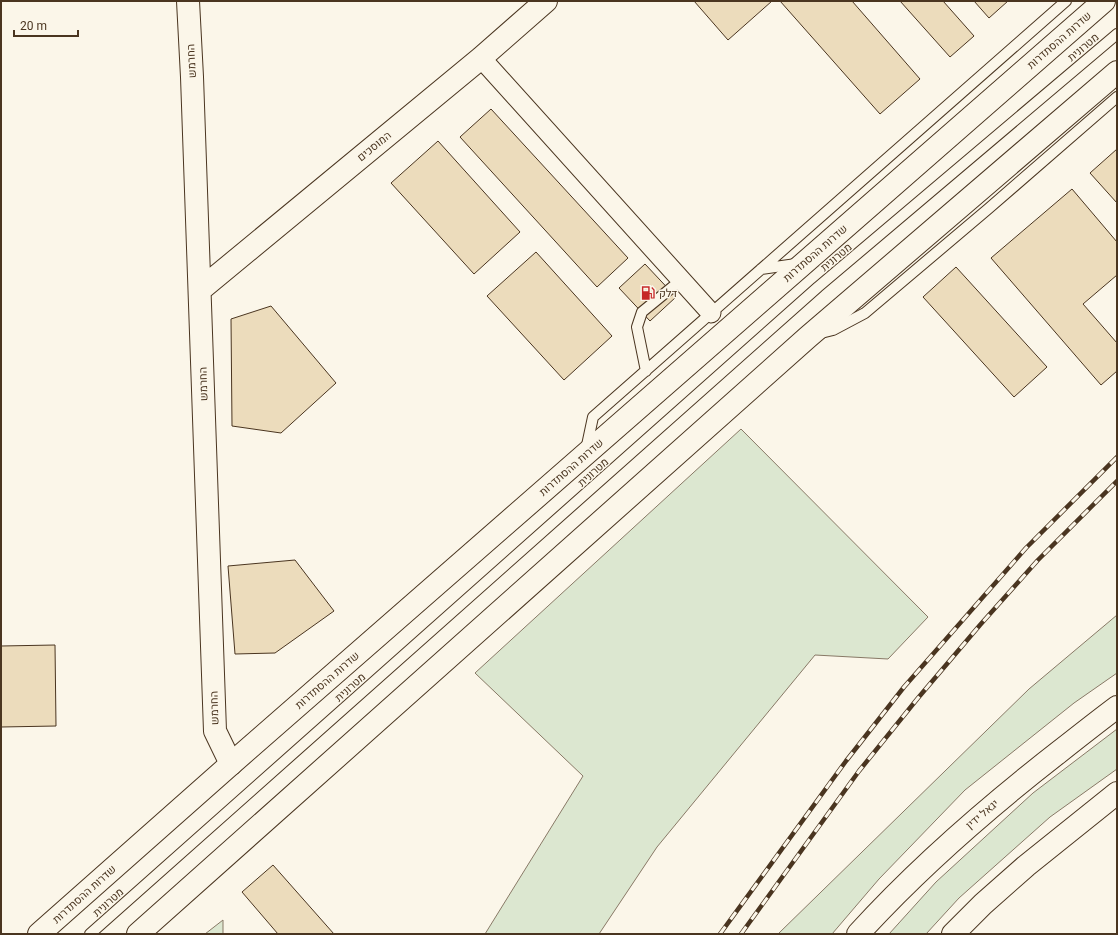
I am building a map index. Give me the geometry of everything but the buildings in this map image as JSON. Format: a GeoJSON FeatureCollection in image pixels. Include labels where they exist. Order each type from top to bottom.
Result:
{"type":"FeatureCollection","features":[{"type":"Feature","properties":{"kind":"main road","name":"החרמש"},"geometry":{"type":"LineString","coordinates":[[188,1],[200,290],[215,731],[231,764]]}},
{"type":"Feature","properties":{"kind":"main road","name":"המוסכים"},"geometry":{"type":"LineString","coordinates":[[200,290],[481,58],[546,1]]}},
{"type":"Feature","properties":{"kind":"main road","name":"שדרות ההסתדרות"},"geometry":{"type":"LineString","coordinates":[[39,934],[804,262],[1104,1]]}},
{"type":"Feature","properties":{"kind":"main road"},"geometry":{"type":"LineString","coordinates":[[138,934],[808,337],[1117,72]]}},
{"type":"Feature","properties":{"kind":"main road","name":"יגאל ידין"},"geometry":{"type":"LineString","coordinates":[[858,934],[931,860],[982,814],[1117,708]]}},
{"type":"Feature","properties":{"kind":"main road"},"geometry":{"type":"LineString","coordinates":[[953,934],[983,904],[1026,866],[1117,793]]}},
{"type":"Feature","properties":{"kind":"street"},"geometry":{"type":"LineString","coordinates":[[481,58],[711,313]]}},
{"type":"Feature","properties":{"kind":"lane"},"geometry":{"type":"LineString","coordinates":[[585,455],[593,417],[1066,1]]}},
{"type":"Feature","properties":{"kind":"lane","name":"מטרונית"},"geometry":{"type":"LineString","coordinates":[[90,934],[818,288],[1117,34]]}},
{"type":"Feature","properties":{"kind":"lane"},"geometry":{"type":"LineString","coordinates":[[808,337],[833,330],[865,313],[1117,97]]}},
{"type":"Feature","properties":{"kind":"lane"},"geometry":{"type":"LineString","coordinates":[[760,270],[804,262]]}},
{"type":"Feature","properties":{"kind":"lane"},"geometry":{"type":"LineString","coordinates":[[646,371],[637,327],[642,312],[681,280]]}},
{"type":"Feature","properties":{"kind":"green space"},"geometry":{"type":"Polygon","coordinates":[[[741,429],[928,617],[888,659],[815,655],[657,847],[599,934],[485,934],[583,776],[475,673],[741,429]]]}},
{"type":"Feature","properties":{"kind":"green space"},"geometry":{"type":"Polygon","coordinates":[[[1117,615],[1117,673],[1074,703],[965,790],[879,879],[832,934],[778,934],[1029,689],[1117,615]]]}},
{"type":"Feature","properties":{"kind":"green space"},"geometry":{"type":"Polygon","coordinates":[[[1117,729],[1117,769],[1050,817],[959,898],[926,934],[889,934],[936,882],[1033,793],[1117,729]]]}},
{"type":"Feature","properties":{"kind":"green space"},"geometry":{"type":"Polygon","coordinates":[[[223,920],[223,934],[205,934],[223,920]]]}},
{"type":"Feature","properties":{"kind":"railway"},"geometry":{"type":"LineString","coordinates":[[720,934],[846,761],[904,687],[1026,548],[1117,457]]}},
{"type":"Feature","properties":{"kind":"railway"},"geometry":{"type":"LineString","coordinates":[[741,934],[859,771],[918,698],[1038,560],[1117,481]]}},
{"type":"Feature","properties":{"kind":"place","name":"דלק"},"geometry":{"type":"Point","coordinates":[648,293]}}]}
